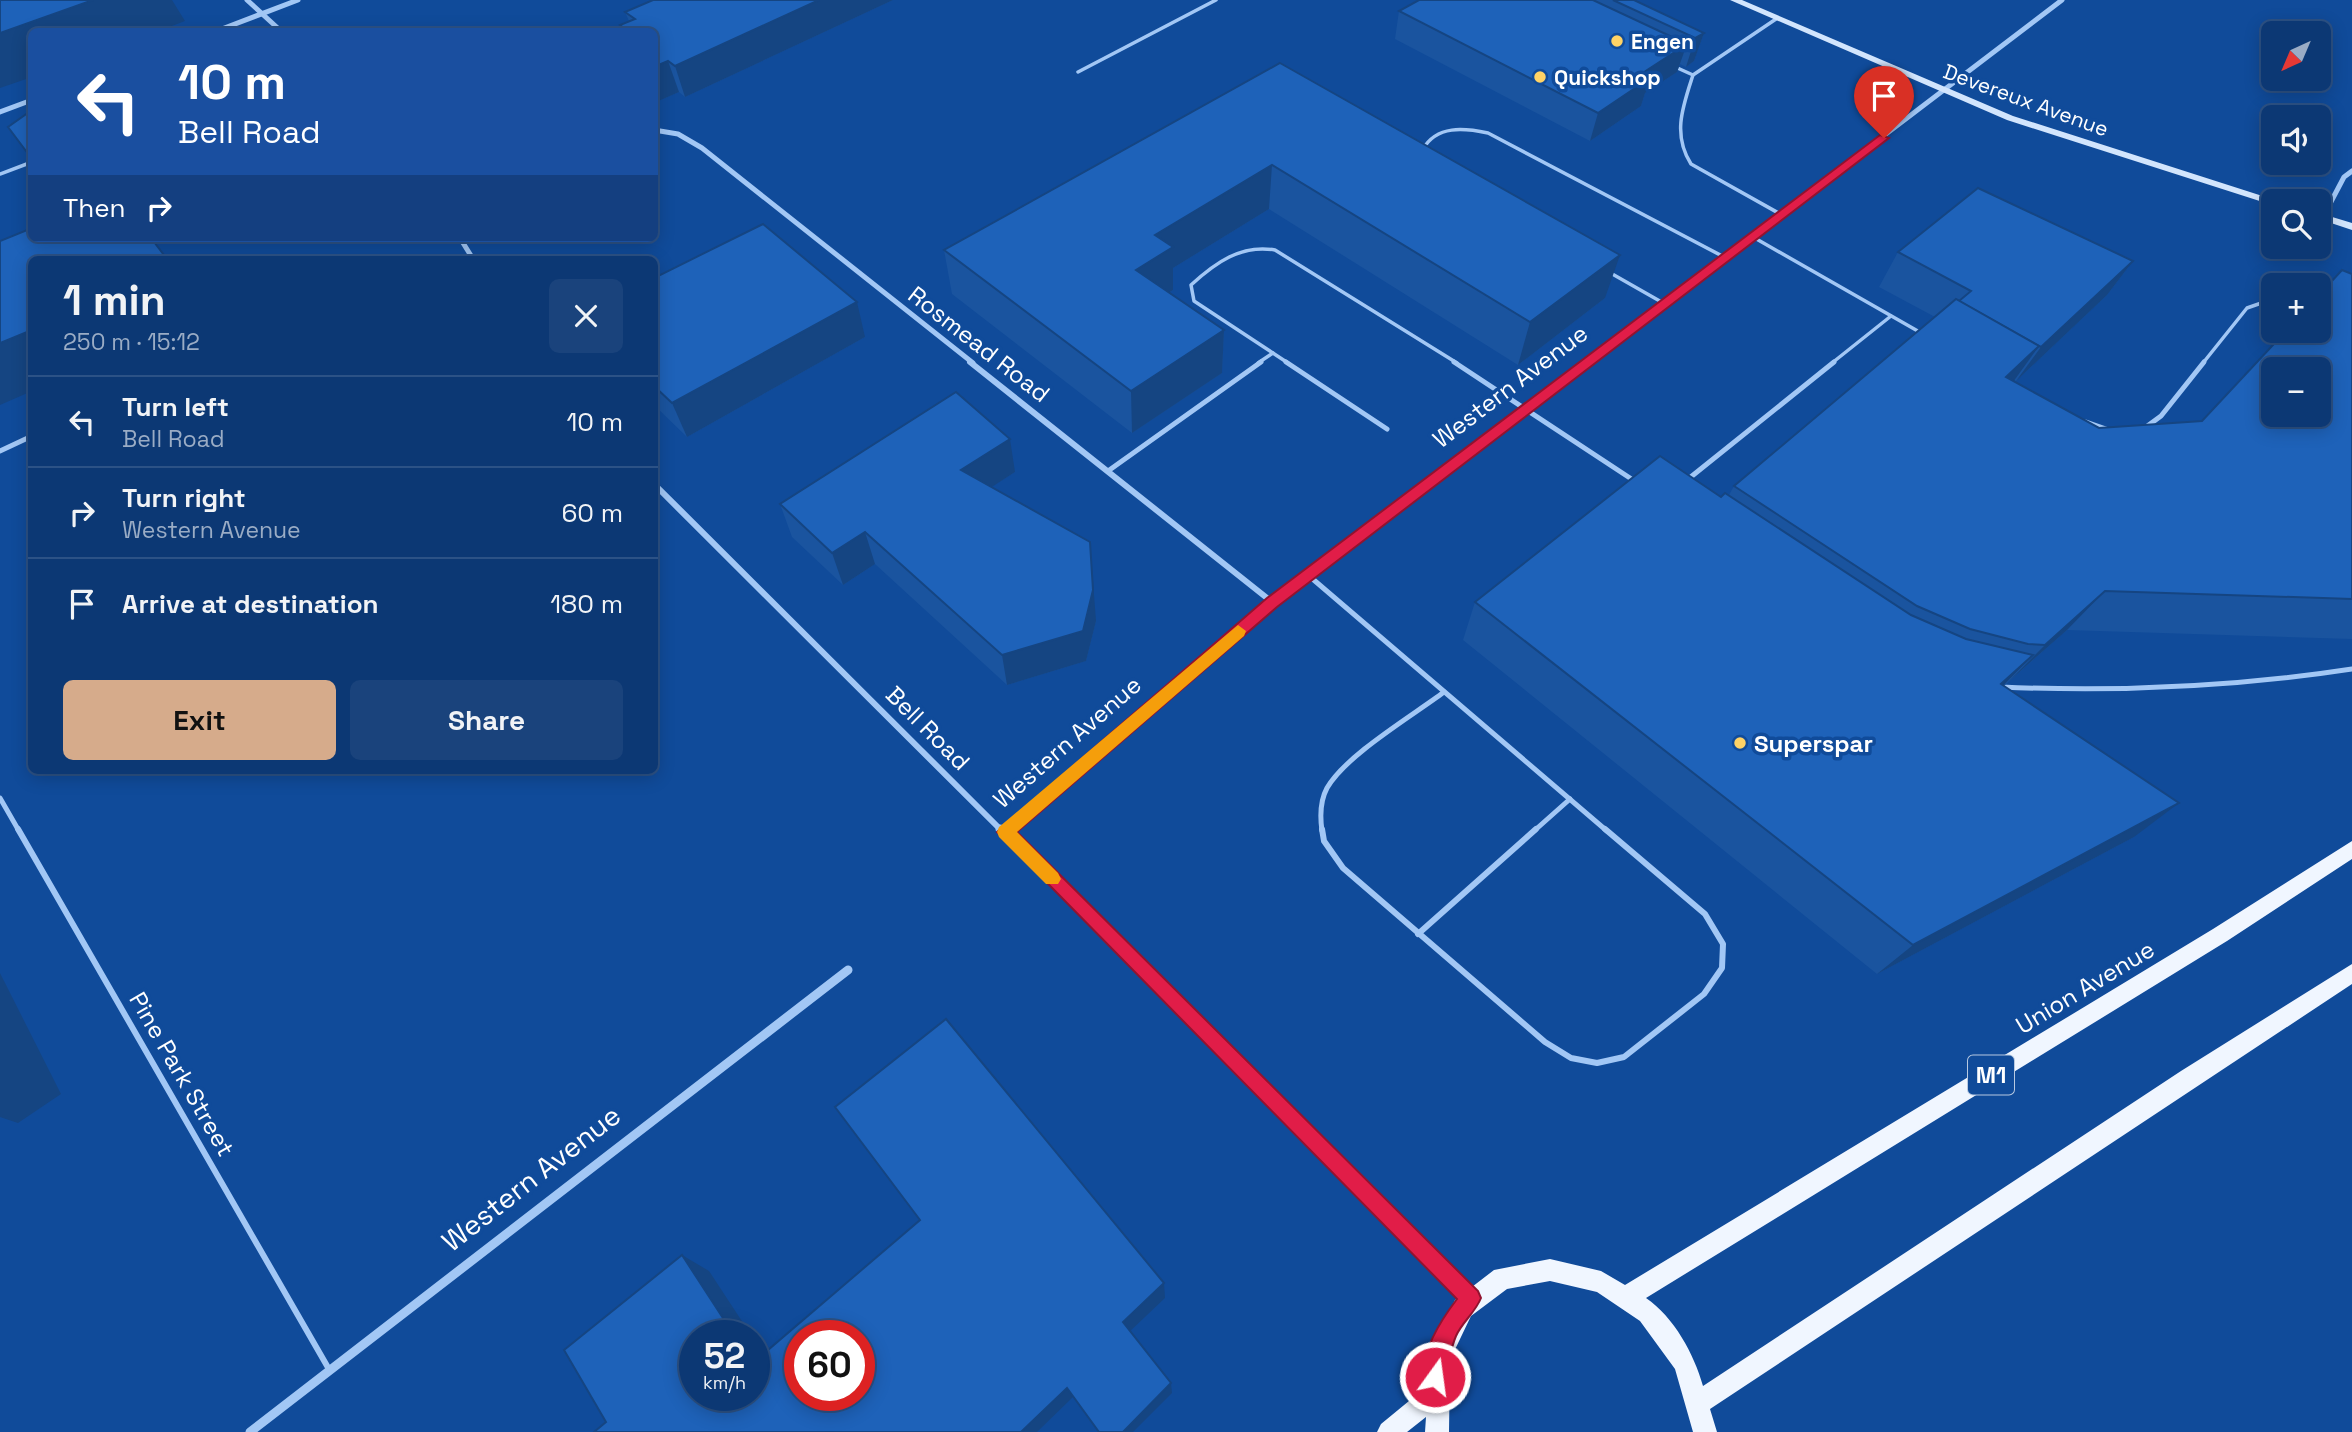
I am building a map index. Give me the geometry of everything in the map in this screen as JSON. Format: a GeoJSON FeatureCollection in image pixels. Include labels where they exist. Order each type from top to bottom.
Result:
{"type":"FeatureCollection","features":[{"type":"Feature","properties":{"kind":"main road","name":"Devereux Avenue"},"geometry":{"type":"LineString","coordinates":[[1734,0],[1944,91],[2065,138],[2261,198]]}},
{"type":"Feature","properties":{"kind":"main road"},"geometry":{"type":"LineString","coordinates":[[2331,220],[2352,227]]}},
{"type":"Feature","properties":{"kind":"main road","name":"Union Avenue"},"geometry":{"type":"LineString","coordinates":[[1628,1296],[2220,935],[2352,849]]}},
{"type":"Feature","properties":{"kind":"main road"},"geometry":{"type":"LineString","coordinates":[[1701,1401],[1845,1309],[2246,1039],[2352,973]]}},
{"type":"Feature","properties":{"kind":"main road"},"geometry":{"type":"LineString","coordinates":[[1437,1432],[1432,1396],[1437,1358],[1451,1325],[1471,1298],[1502,1278],[1538,1268],[1577,1272],[1616,1287],[1651,1315],[1680,1352],[1701,1401],[1704,1432]]}},
{"type":"Feature","properties":{"kind":"main road"},"geometry":{"type":"LineString","coordinates":[[1389,1432],[1432,1396]]}},
{"type":"Feature","properties":{"kind":"street"},"geometry":{"type":"LineString","coordinates":[[247,0],[278,28]]}},
{"type":"Feature","properties":{"kind":"street"},"geometry":{"type":"LineString","coordinates":[[224,28],[298,0]]}},
{"type":"Feature","properties":{"kind":"street","name":"Western Avenue"},"geometry":{"type":"LineString","coordinates":[[1005,832],[1272,602],[2062,0]]}},
{"type":"Feature","properties":{"kind":"street"},"geometry":{"type":"LineString","coordinates":[[0,112],[28,102]]}},
{"type":"Feature","properties":{"kind":"street","name":"Rosmead Road"},"geometry":{"type":"LineString","coordinates":[[658,131],[678,134],[702,148],[1272,602]]}},
{"type":"Feature","properties":{"kind":"street"},"geometry":{"type":"LineString","coordinates":[[2331,200],[2344,177],[2352,171]]}},
{"type":"Feature","properties":{"kind":"street","name":"Bell Road"},"geometry":{"type":"LineString","coordinates":[[658,488],[1471,1298]]}},
{"type":"Feature","properties":{"kind":"street","name":"Western Avenue"},"geometry":{"type":"LineString","coordinates":[[250,1432],[848,970]]}},
{"type":"Feature","properties":{"kind":"lane"},"geometry":{"type":"LineString","coordinates":[[1078,72],[1216,0]]}},
{"type":"Feature","properties":{"kind":"lane"},"geometry":{"type":"LineString","coordinates":[[1776,19],[1693,75],[1679,120],[1677,138],[1681,151],[1691,164],[1782,215]]}},
{"type":"Feature","properties":{"kind":"lane"},"geometry":{"type":"LineString","coordinates":[[1668,63],[1693,75]]}},
{"type":"Feature","properties":{"kind":"lane"},"geometry":{"type":"LineString","coordinates":[[1421,156],[1425,144],[1444,132],[1464,127],[1488,133],[1726,258]]}},
{"type":"Feature","properties":{"kind":"lane"},"geometry":{"type":"LineString","coordinates":[[0,174],[28,164]]}},
{"type":"Feature","properties":{"kind":"lane"},"geometry":{"type":"LineString","coordinates":[[1753,237],[1934,340]]}},
{"type":"Feature","properties":{"kind":"lane"},"geometry":{"type":"LineString","coordinates":[[1387,429],[1194,301],[1190,294],[1191,285],[1204,273],[1247,248],[1275,250],[1528,408],[1640,485]]}},
{"type":"Feature","properties":{"kind":"lane"},"geometry":{"type":"LineString","coordinates":[[1606,270],[1665,304]]}},
{"type":"Feature","properties":{"kind":"lane"},"geometry":{"type":"LineString","coordinates":[[2139,432],[2161,416],[2247,308],[2261,303]]}},
{"type":"Feature","properties":{"kind":"lane"},"geometry":{"type":"LineString","coordinates":[[1685,482],[1891,316]]}},
{"type":"Feature","properties":{"kind":"lane"},"geometry":{"type":"LineString","coordinates":[[1108,471],[1273,353]]}},
{"type":"Feature","properties":{"kind":"lane"},"geometry":{"type":"LineString","coordinates":[[2083,421],[2113,431]]}},
{"type":"Feature","properties":{"kind":"lane"},"geometry":{"type":"LineString","coordinates":[[0,451],[28,438]]}},
{"type":"Feature","properties":{"kind":"lane"},"geometry":{"type":"LineString","coordinates":[[1308,575],[1704,914],[1723,944],[1721,968],[1704,994],[1624,1057],[1597,1063],[1572,1058],[1545,1042],[1343,867],[1324,841],[1320,816],[1326,790],[1344,767],[1444,692]]}},
{"type":"Feature","properties":{"kind":"lane"},"geometry":{"type":"LineString","coordinates":[[1992,687],[2071,691],[2276,681],[2352,670]]}},
{"type":"Feature","properties":{"kind":"lane","name":"Pine Park Street"},"geometry":{"type":"LineString","coordinates":[[0,797],[330,1371]]}},
{"type":"Feature","properties":{"kind":"lane"},"geometry":{"type":"LineString","coordinates":[[1418,934],[1570,799]]}},
{"type":"Feature","properties":{"kind":"building"},"geometry":{"type":"Polygon","coordinates":[[[0,0],[93,0],[0,33],[0,0]]]}},
{"type":"Feature","properties":{"kind":"building"},"geometry":{"type":"Polygon","coordinates":[[[653,0],[819,0],[675,66],[668,61],[658,65],[658,28],[624,28],[620,25],[635,19],[625,12],[653,0]]]}},
{"type":"Feature","properties":{"kind":"building"},"geometry":{"type":"Polygon","coordinates":[[[1419,0],[1593,0],[1687,44],[1641,74],[1650,78],[1598,113],[1399,11],[1419,0]]]}},
{"type":"Feature","properties":{"kind":"building"},"geometry":{"type":"Polygon","coordinates":[[[1613,0],[1634,0],[1704,33],[1695,38],[1613,0]]]}},
{"type":"Feature","properties":{"kind":"building"},"geometry":{"type":"Polygon","coordinates":[[[1280,63],[1620,255],[1530,322],[1272,165],[1155,235],[1173,247],[1136,270],[1224,330],[1131,391],[944,250],[1280,63]]]}},
{"type":"Feature","properties":{"kind":"building"},"geometry":{"type":"Polygon","coordinates":[[[28,113],[28,154],[8,127],[28,113]]]}},
{"type":"Feature","properties":{"kind":"building"},"geometry":{"type":"Polygon","coordinates":[[[1978,188],[2133,261],[2041,347],[1959,301],[1971,291],[1898,252],[1978,188]]]}},
{"type":"Feature","properties":{"kind":"building"},"geometry":{"type":"Polygon","coordinates":[[[763,224],[857,302],[672,403],[658,390],[658,276],[763,224]]]}},
{"type":"Feature","properties":{"kind":"building"},"geometry":{"type":"Polygon","coordinates":[[[28,230],[28,242],[154,242],[165,256],[28,256],[28,332],[0,343],[0,241],[28,230]]]}},
{"type":"Feature","properties":{"kind":"building"},"geometry":{"type":"Polygon","coordinates":[[[2342,270],[2352,274],[2352,599],[2105,591],[2045,645],[2028,644],[1970,629],[1917,606],[1734,486],[1956,299],[2039,346],[2006,377],[2099,428],[2202,421],[2261,358],[2261,427],[2331,427],[2331,357],[2262,357],[2275,343],[2331,343],[2331,282],[2342,270]]]}},
{"type":"Feature","properties":{"kind":"building"},"geometry":{"type":"Polygon","coordinates":[[[956,392],[1010,439],[961,470],[1090,542],[1093,590],[1083,631],[1002,655],[865,532],[832,553],[780,504],[956,392]]]}},
{"type":"Feature","properties":{"kind":"building"},"geometry":{"type":"Polygon","coordinates":[[[1660,456],[1721,497],[1725,493],[1911,615],[1966,639],[2033,655],[2001,684],[2179,803],[1913,945],[1475,602],[1660,456]]]}},
{"type":"Feature","properties":{"kind":"building"},"geometry":{"type":"Polygon","coordinates":[[[946,1019],[1164,1283],[1123,1322],[1171,1383],[1123,1432],[1099,1432],[1067,1388],[1021,1432],[594,1432],[606,1422],[564,1350],[682,1255],[724,1320],[679,1320],[679,1411],[770,1411],[770,1348],[784,1336],[784,1411],[875,1411],[875,1320],[803,1320],[920,1220],[835,1107],[946,1019]]]}},
{"type":"Feature","properties":{"kind":"slow traffic"},"geometry":{"type":"LineString","coordinates":[[1052,879],[1005,832],[1238,631]]}},
{"type":"Feature","properties":{"kind":"place","name":"Engen"},"geometry":{"type":"Point","coordinates":[1617,41]}},
{"type":"Feature","properties":{"kind":"place","name":"Quickshop"},"geometry":{"type":"Point","coordinates":[1540,77]}},
{"type":"Feature","properties":{"kind":"place","name":"Superspar"},"geometry":{"type":"Point","coordinates":[1740,743]}},
{"type":"Feature","properties":{"kind":"route"},"geometry":{"type":"LineString","coordinates":[[1435,1377],[1437,1358],[1451,1325],[1471,1298],[1005,832],[1272,602],[1884,138]]}}]}
